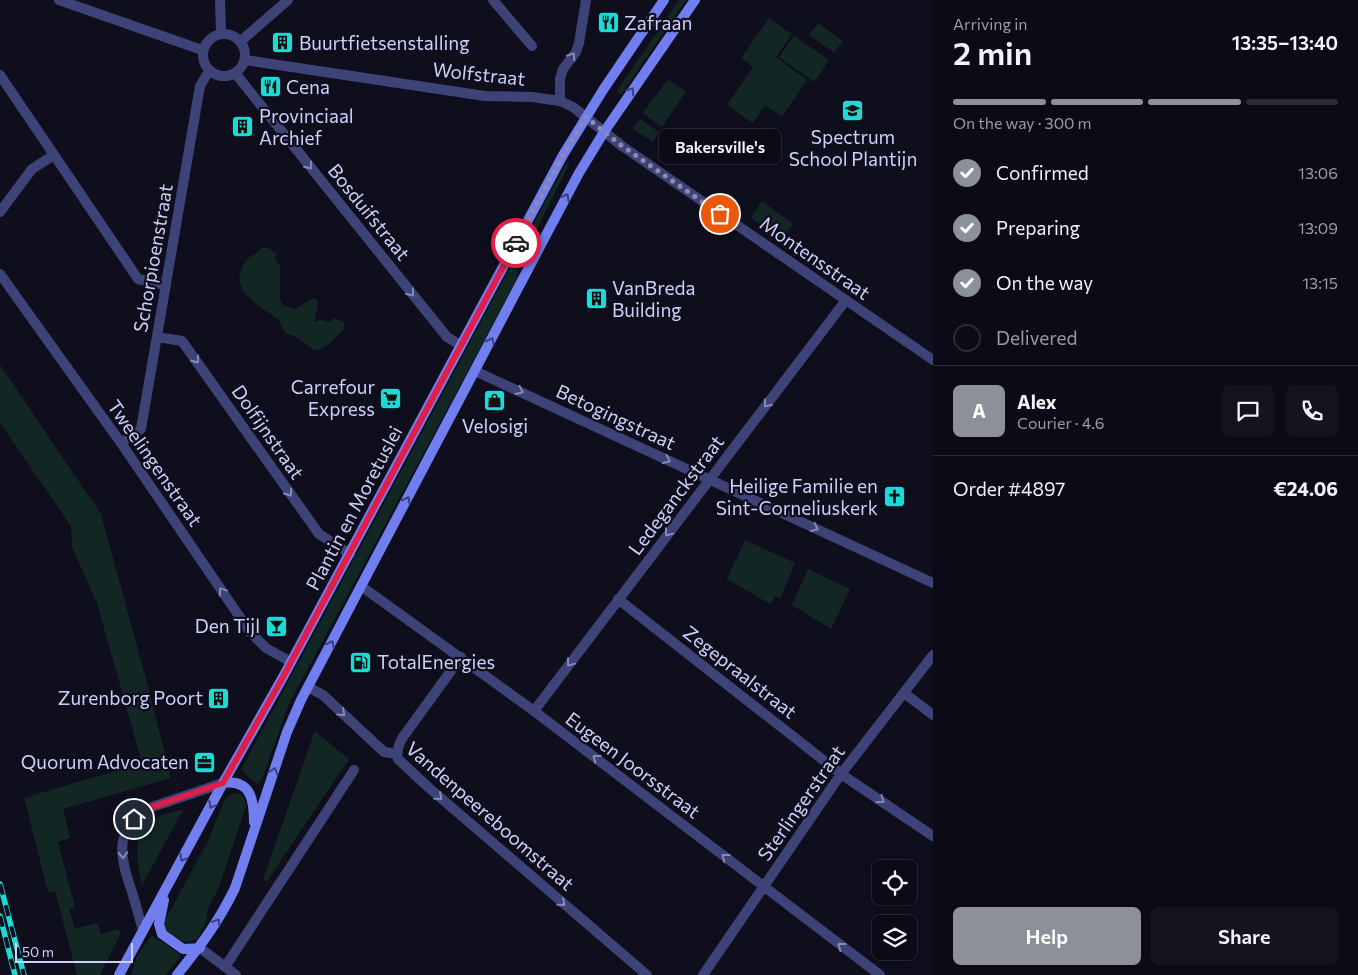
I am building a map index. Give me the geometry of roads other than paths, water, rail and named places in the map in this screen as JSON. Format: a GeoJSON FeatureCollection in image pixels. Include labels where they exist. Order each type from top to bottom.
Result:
{"type":"FeatureCollection","features":[{"type":"Feature","properties":{"kind":"main road","name":"Plantin en Moretuslei"},"geometry":{"type":"LineString","coordinates":[[119,975],[350,554],[563,155],[664,0]]}},
{"type":"Feature","properties":{"kind":"main road"},"geometry":{"type":"LineString","coordinates":[[177,975],[200,948],[225,908],[235,888],[287,732],[308,687],[579,173],[604,132],[695,0]]}},
{"type":"Feature","properties":{"kind":"main road"},"geometry":{"type":"LineString","coordinates":[[223,783],[237,783],[249,792],[254,808],[254,833]]}},
{"type":"Feature","properties":{"kind":"main road"},"geometry":{"type":"LineString","coordinates":[[169,885],[160,917],[159,929],[162,934],[178,946],[187,949],[200,948]]}},
{"type":"Feature","properties":{"kind":"street"},"geometry":{"type":"LineString","coordinates":[[59,0],[202,50]]}},
{"type":"Feature","properties":{"kind":"street"},"geometry":{"type":"LineString","coordinates":[[220,0],[221,33]]}},
{"type":"Feature","properties":{"kind":"street"},"geometry":{"type":"LineString","coordinates":[[241,42],[288,0]]}},
{"type":"Feature","properties":{"kind":"street"},"geometry":{"type":"LineString","coordinates":[[493,0],[532,46]]}},
{"type":"Feature","properties":{"kind":"street"},"geometry":{"type":"LineString","coordinates":[[560,101],[560,79],[563,69],[576,52],[579,44],[586,0]]}},
{"type":"Feature","properties":{"kind":"street"},"geometry":{"type":"LineString","coordinates":[[221,33],[232,35],[241,42],[246,53],[245,60],[240,69],[230,75],[219,76],[209,71],[204,63],[202,50],[209,39],[221,33]]}},
{"type":"Feature","properties":{"kind":"street","name":"Wolfstraat"},"geometry":{"type":"LineString","coordinates":[[245,60],[485,96],[532,97],[560,101],[573,107],[586,117]]}},
{"type":"Feature","properties":{"kind":"street","name":"Schorpioenstraat"},"geometry":{"type":"LineString","coordinates":[[121,443],[141,429],[200,86],[209,71]]}},
{"type":"Feature","properties":{"kind":"street","name":"Bosduifstraat"},"geometry":{"type":"LineString","coordinates":[[235,73],[447,337],[460,345]]}},
{"type":"Feature","properties":{"kind":"street"},"geometry":{"type":"LineString","coordinates":[[0,75],[138,279],[166,285]]}},
{"type":"Feature","properties":{"kind":"street"},"geometry":{"type":"LineString","coordinates":[[586,117],[604,132]]}},
{"type":"Feature","properties":{"kind":"street","name":"Montensstraat"},"geometry":{"type":"LineString","coordinates":[[604,132],[933,360]]}},
{"type":"Feature","properties":{"kind":"street"},"geometry":{"type":"LineString","coordinates":[[0,212],[32,169],[54,155]]}},
{"type":"Feature","properties":{"kind":"street","name":"Tweelingenstraat"},"geometry":{"type":"LineString","coordinates":[[0,274],[121,443],[254,636],[266,648],[291,662]]}},
{"type":"Feature","properties":{"kind":"street","name":"Ledeganckstraat"},"geometry":{"type":"LineString","coordinates":[[534,711],[846,300]]}},
{"type":"Feature","properties":{"kind":"street","name":"Dolfijnstraat"},"geometry":{"type":"LineString","coordinates":[[157,337],[182,341],[319,534],[350,554]]}},
{"type":"Feature","properties":{"kind":"street","name":"Betogingstraat"},"geometry":{"type":"LineString","coordinates":[[476,371],[933,583]]}},
{"type":"Feature","properties":{"kind":"street","name":"Eugeen Joorsstraat"},"geometry":{"type":"LineString","coordinates":[[362,586],[534,711],[880,975]]}},
{"type":"Feature","properties":{"kind":"street","name":"Zegepraalstraat"},"geometry":{"type":"LineString","coordinates":[[618,599],[841,774],[933,836]]}},
{"type":"Feature","properties":{"kind":"street","name":"Sterlingerstraat"},"geometry":{"type":"LineString","coordinates":[[703,975],[841,774],[933,655]]}},
{"type":"Feature","properties":{"kind":"street"},"geometry":{"type":"LineString","coordinates":[[397,754],[398,745],[461,657]]}},
{"type":"Feature","properties":{"kind":"street","name":"Vandenpeereboomstraat"},"geometry":{"type":"LineString","coordinates":[[308,687],[323,695],[384,752],[397,754],[402,765],[647,975]]}},
{"type":"Feature","properties":{"kind":"street"},"geometry":{"type":"LineString","coordinates":[[904,693],[933,715]]}},
{"type":"Feature","properties":{"kind":"street"},"geometry":{"type":"LineString","coordinates":[[225,967],[354,770]]}},
{"type":"Feature","properties":{"kind":"street"},"geometry":{"type":"LineString","coordinates":[[143,930],[122,858],[124,837],[128,828],[142,812],[152,807],[223,783]]}},
{"type":"Feature","properties":{"kind":"street"},"geometry":{"type":"LineString","coordinates":[[200,948],[236,975]]}},
{"type":"Feature","properties":{"kind":"railway"},"geometry":{"type":"LineString","coordinates":[[0,884],[24,975]]}},
{"type":"Feature","properties":{"kind":"railway"},"geometry":{"type":"LineString","coordinates":[[0,916],[15,975]]}},
{"type":"Feature","properties":{"kind":"place","name":"Zafraan"},"geometry":{"type":"Point","coordinates":[608,23]}},
{"type":"Feature","properties":{"kind":"place","name":"Buurtfietsenstalling"},"geometry":{"type":"Point","coordinates":[283,43]}},
{"type":"Feature","properties":{"kind":"place","name":"Cena"},"geometry":{"type":"Point","coordinates":[270,87]}},
{"type":"Feature","properties":{"kind":"place","name":"Spectrum School Plantijn"},"geometry":{"type":"Point","coordinates":[853,111]}},
{"type":"Feature","properties":{"kind":"place","name":"Provinciaal Archief"},"geometry":{"type":"Point","coordinates":[243,127]}},
{"type":"Feature","properties":{"kind":"place","name":"Bakersville's"},"geometry":{"type":"Point","coordinates":[720,214]}},
{"type":"Feature","properties":{"kind":"place","name":"VanBreda Building"},"geometry":{"type":"Point","coordinates":[596,299]}},
{"type":"Feature","properties":{"kind":"place","name":"Carrefour Express"},"geometry":{"type":"Point","coordinates":[391,398]}},
{"type":"Feature","properties":{"kind":"place","name":"Velosigi"},"geometry":{"type":"Point","coordinates":[495,400]}},
{"type":"Feature","properties":{"kind":"place","name":"Heilige Familie en Sint-Corneliuskerk"},"geometry":{"type":"Point","coordinates":[894,497]}},
{"type":"Feature","properties":{"kind":"place","name":"Den Tijl"},"geometry":{"type":"Point","coordinates":[276,626]}},
{"type":"Feature","properties":{"kind":"place","name":"TotalEnergies"},"geometry":{"type":"Point","coordinates":[361,662]}},
{"type":"Feature","properties":{"kind":"place","name":"Zurenborg Poort"},"geometry":{"type":"Point","coordinates":[219,698]}},
{"type":"Feature","properties":{"kind":"place","name":"Quorum Advocaten"},"geometry":{"type":"Point","coordinates":[205,762]}}]}
